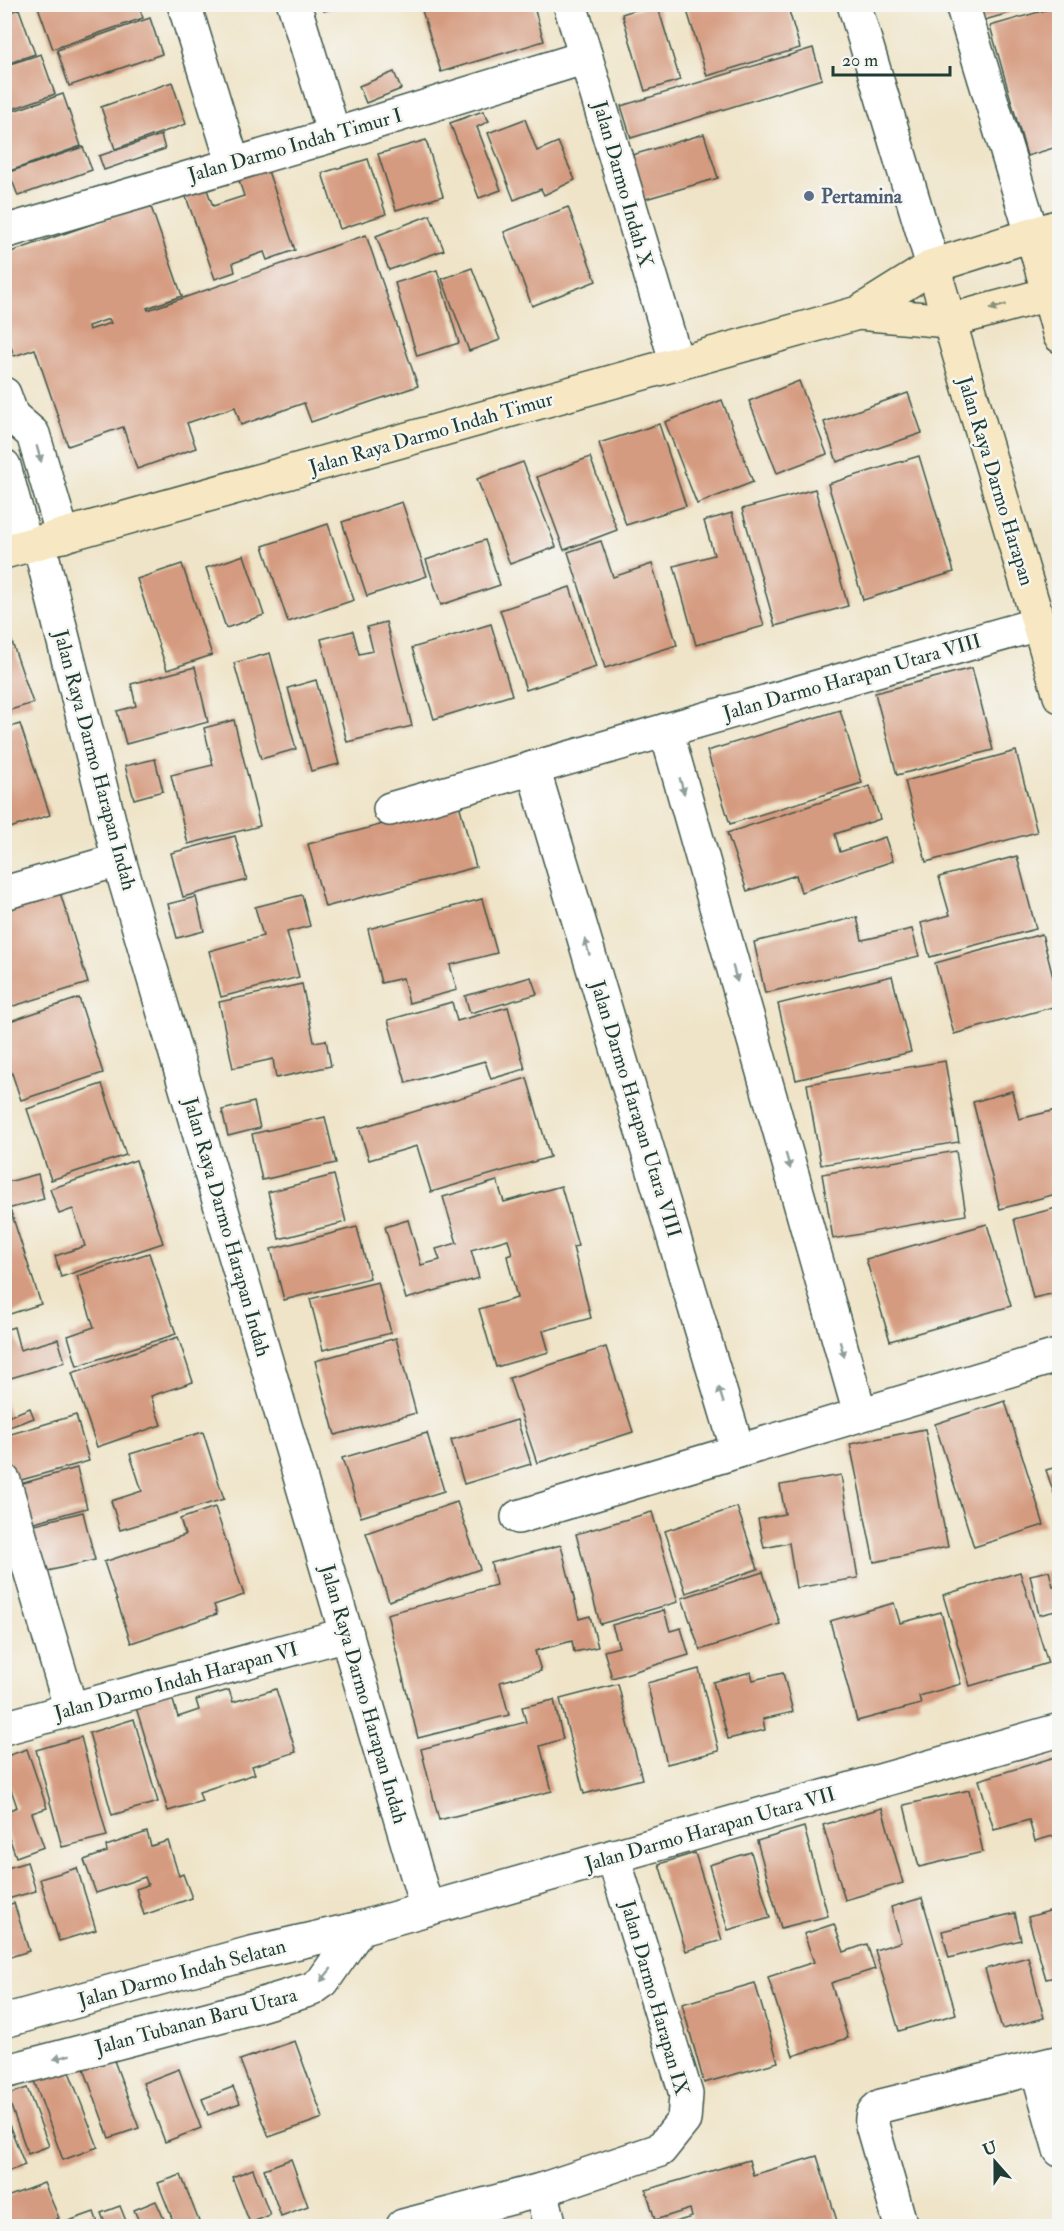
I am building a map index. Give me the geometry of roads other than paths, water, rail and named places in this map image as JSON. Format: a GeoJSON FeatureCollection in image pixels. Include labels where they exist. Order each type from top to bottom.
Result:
{"type":"FeatureCollection","features":[{"type":"Feature","properties":{"kind":"street"},"geometry":{"type":"LineString","coordinates":[[184,4],[233,163]]}},
{"type":"Feature","properties":{"kind":"street"},"geometry":{"type":"LineString","coordinates":[[294,4],[334,135]]}},
{"type":"Feature","properties":{"kind":"street","name":"Jalan Darmo Indah X"},"geometry":{"type":"LineString","coordinates":[[570,4],[676,364]]}},
{"type":"Feature","properties":{"kind":"street"},"geometry":{"type":"LineString","coordinates":[[854,4],[941,264]]}},
{"type":"Feature","properties":{"kind":"street"},"geometry":{"type":"LineString","coordinates":[[962,4],[1034,234],[1059,336]]}},
{"type":"Feature","properties":{"kind":"street","name":"Jalan Darmo Indah Timur I"},"geometry":{"type":"LineString","coordinates":[[4,232],[334,135],[586,57]]}},
{"type":"Feature","properties":{"kind":"street","name":"Jalan Raya Darmo Indah Timur"},"geometry":{"type":"LineString","coordinates":[[33,544],[858,313],[941,264],[1034,234]]}},
{"type":"Feature","properties":{"kind":"street","name":"Jalan Raya Darmo Harapan"},"geometry":{"type":"LineString","coordinates":[[941,264],[1059,696]]}},
{"type":"Feature","properties":{"kind":"street"},"geometry":{"type":"LineString","coordinates":[[957,319],[1047,294]]}},
{"type":"Feature","properties":{"kind":"street","name":"Jalan Raya Darmo Indah Timur"},"geometry":{"type":"LineString","coordinates":[[858,313],[957,319]]}},
{"type":"Feature","properties":{"kind":"street"},"geometry":{"type":"LineString","coordinates":[[7,414],[33,434],[33,544]]}},
{"type":"Feature","properties":{"kind":"street"},"geometry":{"type":"LineString","coordinates":[[4,466],[33,544]]}},
{"type":"Feature","properties":{"kind":"street","name":"Jalan Raya Darmo Harapan Indah"},"geometry":{"type":"LineString","coordinates":[[33,544],[119,860],[428,1909]]}},
{"type":"Feature","properties":{"kind":"street","name":"Jalan Darmo Harapan Utara VIII"},"geometry":{"type":"LineString","coordinates":[[390,809],[1038,624]]}},
{"type":"Feature","properties":{"kind":"street"},"geometry":{"type":"LineString","coordinates":[[666,730],[860,1414]]}},
{"type":"Feature","properties":{"kind":"street","name":"Jalan Darmo Harapan Utara VIII"},"geometry":{"type":"LineString","coordinates":[[533,768],[738,1451]]}},
{"type":"Feature","properties":{"kind":"street"},"geometry":{"type":"LineString","coordinates":[[4,893],[119,860]]}},
{"type":"Feature","properties":{"kind":"street"},"geometry":{"type":"LineString","coordinates":[[518,1517],[1059,1354]]}},
{"type":"Feature","properties":{"kind":"street"},"geometry":{"type":"LineString","coordinates":[[4,1481],[71,1710]]}},
{"type":"Feature","properties":{"kind":"street","name":"Jalan Darmo Indah Harapan VI"},"geometry":{"type":"LineString","coordinates":[[4,1728],[347,1634]]}},
{"type":"Feature","properties":{"kind":"street","name":"Jalan Darmo Harapan Utara VII"},"geometry":{"type":"LineString","coordinates":[[360,1928],[1059,1730]]}},
{"type":"Feature","properties":{"kind":"street","name":"Jalan Darmo Harapan IX"},"geometry":{"type":"LineString","coordinates":[[403,2226],[472,2217],[541,2190],[660,2150],[684,2120],[686,2094],[613,1857]]}},
{"type":"Feature","properties":{"kind":"street","name":"Jalan Darmo Indah Selatan"},"geometry":{"type":"LineString","coordinates":[[4,2021],[250,1953],[360,1928]]}},
{"type":"Feature","properties":{"kind":"street","name":"Jalan Tubanan Baru Utara"},"geometry":{"type":"LineString","coordinates":[[4,2072],[253,2007],[312,1989],[323,1981],[360,1928]]}},
{"type":"Feature","properties":{"kind":"street"},"geometry":{"type":"LineString","coordinates":[[901,2226],[872,2125],[872,2113],[881,2106],[1048,2065],[1059,2150]]}},
{"type":"Feature","properties":{"kind":"street"},"geometry":{"type":"LineString","coordinates":[[541,2190],[550,2226]]}},
{"type":"Feature","properties":{"kind":"place","name":"Pertamina"},"geometry":{"type":"Point","coordinates":[809,196]}}]}
